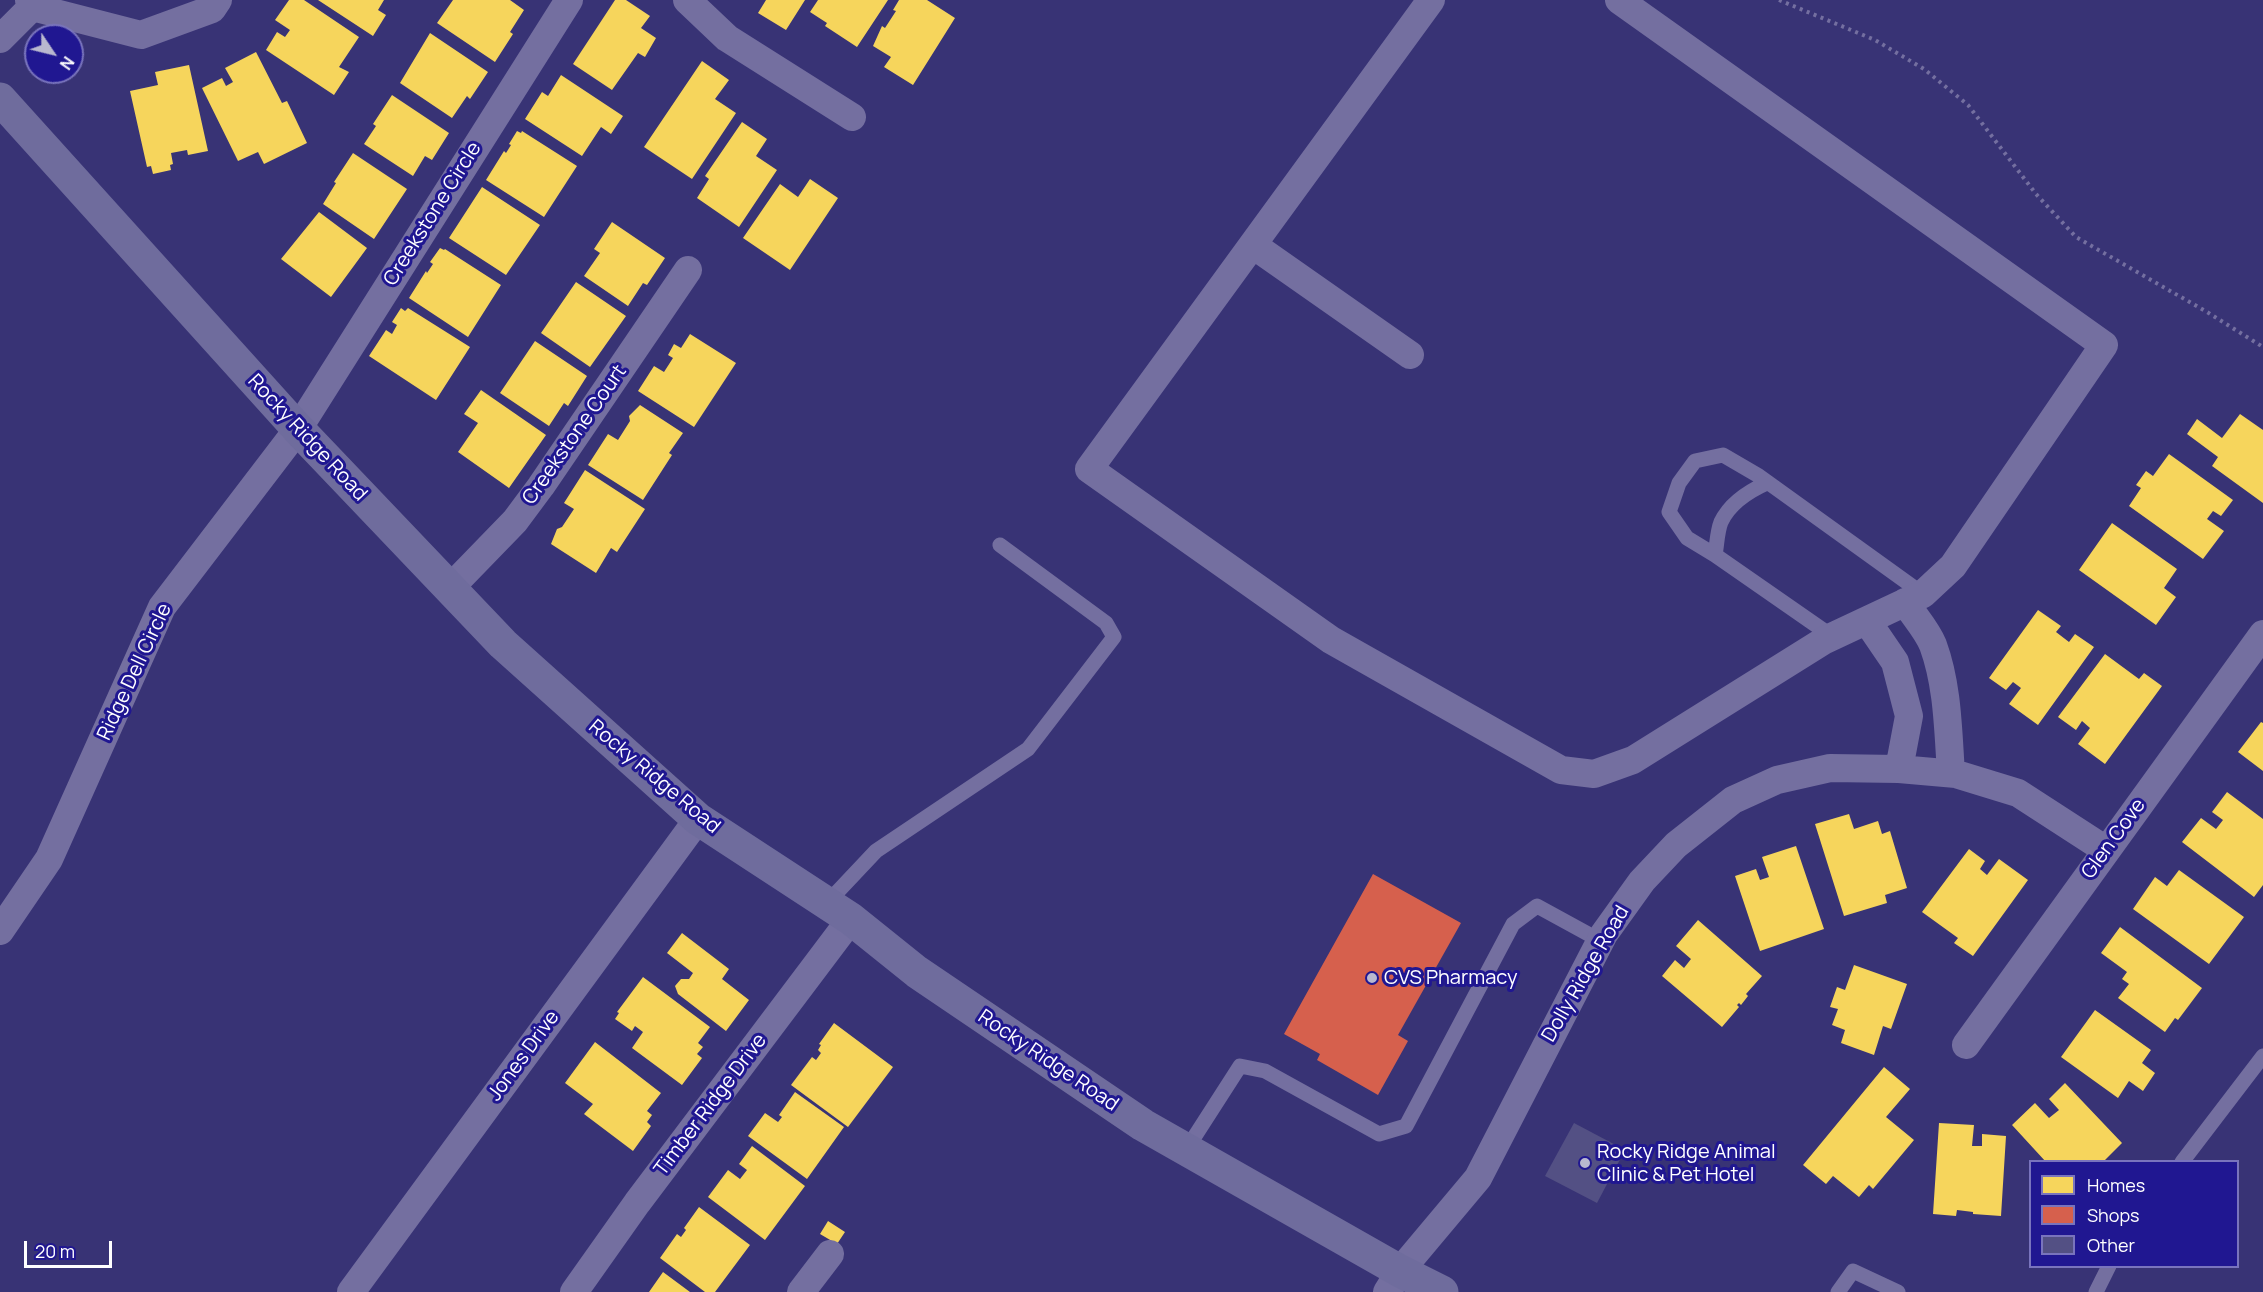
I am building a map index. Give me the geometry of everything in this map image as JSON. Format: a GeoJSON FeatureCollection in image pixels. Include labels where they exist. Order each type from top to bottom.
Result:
{"type":"FeatureCollection","features":[{"type":"Feature","properties":{"kind":"main road","name":"Rocky Ridge Road"},"geometry":{"type":"LineString","coordinates":[[0,99],[298,429],[503,644],[698,819],[839,911],[917,972],[1143,1125],[1394,1282],[1442,1292]]}},
{"type":"Feature","properties":{"kind":"street"},"geometry":{"type":"LineString","coordinates":[[0,39],[30,4],[141,35],[212,9],[218,0]]}},
{"type":"Feature","properties":{"kind":"street","name":"Creekstone Circle"},"geometry":{"type":"LineString","coordinates":[[298,429],[569,0]]}},
{"type":"Feature","properties":{"kind":"street"},"geometry":{"type":"LineString","coordinates":[[687,0],[727,38],[852,117]]}},
{"type":"Feature","properties":{"kind":"street"},"geometry":{"type":"LineString","coordinates":[[1431,0],[1089,470],[1331,640],[1561,770],[1594,774],[1633,760],[1833,637],[1914,598],[1953,566],[2104,345],[1619,0]]}},
{"type":"Feature","properties":{"kind":"street"},"geometry":{"type":"LineString","coordinates":[[1253,245],[1410,355]]}},
{"type":"Feature","properties":{"kind":"street","name":"Creekstone Court"},"geometry":{"type":"LineString","coordinates":[[450,588],[491,548],[528,504],[688,270]]}},
{"type":"Feature","properties":{"kind":"street","name":"Ridge Dell Circle"},"geometry":{"type":"LineString","coordinates":[[0,931],[49,859],[162,607],[298,429]]}},
{"type":"Feature","properties":{"kind":"street"},"geometry":{"type":"LineString","coordinates":[[1914,598],[1932,643],[1941,674],[1947,711],[1951,773]]}},
{"type":"Feature","properties":{"kind":"street"},"geometry":{"type":"LineString","coordinates":[[1867,621],[1895,662],[1909,716],[1899,769]]}},
{"type":"Feature","properties":{"kind":"street","name":"Glen Cove"},"geometry":{"type":"LineString","coordinates":[[1966,1046],[2263,634]]}},
{"type":"Feature","properties":{"kind":"street","name":"Dolly Ridge Road"},"geometry":{"type":"LineString","coordinates":[[1394,1282],[1478,1178],[1600,941],[1642,881],[1676,845],[1733,800],[1777,780],[1830,768],[1899,769],[1951,773],[2018,793],[2106,850]]}},
{"type":"Feature","properties":{"kind":"street","name":"Jones Drive"},"geometry":{"type":"LineString","coordinates":[[351,1292],[698,819]]}},
{"type":"Feature","properties":{"kind":"street","name":"Timber Ridge Drive"},"geometry":{"type":"LineString","coordinates":[[574,1292],[839,911]]}},
{"type":"Feature","properties":{"kind":"street"},"geometry":{"type":"LineString","coordinates":[[801,1292],[830,1254]]}},
{"type":"Feature","properties":{"kind":"lane"},"geometry":{"type":"LineString","coordinates":[[1833,637],[1687,538],[1670,512],[1679,483],[1695,461],[1723,455],[1767,483],[1914,598]]}},
{"type":"Feature","properties":{"kind":"lane"},"geometry":{"type":"LineString","coordinates":[[1715,555],[1721,522],[1735,504],[1750,491],[1767,483]]}},
{"type":"Feature","properties":{"kind":"lane"},"geometry":{"type":"LineString","coordinates":[[839,911],[876,851],[1028,749],[1114,637],[1106,623],[1000,545]]}},
{"type":"Feature","properties":{"kind":"lane"},"geometry":{"type":"LineString","coordinates":[[1186,1150],[1240,1066],[1265,1071],[1379,1134],[1406,1126],[1513,924],[1537,906],[1600,941]]}},
{"type":"Feature","properties":{"kind":"lane"},"geometry":{"type":"LineString","coordinates":[[2183,1160],[2263,1056]]}},
{"type":"Feature","properties":{"kind":"lane"},"geometry":{"type":"LineString","coordinates":[[2096,1292],[2108,1268]]}},
{"type":"Feature","properties":{"kind":"lane"},"geometry":{"type":"LineString","coordinates":[[1838,1292],[1853,1270],[1898,1292]]}},
{"type":"Feature","properties":{"kind":"path"},"geometry":{"type":"LineString","coordinates":[[1779,0],[1875,40],[1924,69],[1968,105],[2036,194],[2076,237],[2208,312],[2263,347]]}},
{"type":"Feature","properties":{"kind":"building: Homes"},"geometry":{"type":"Polygon","coordinates":[[[289,0],[304,0],[359,37],[339,67],[349,72],[334,95],[266,50],[277,32],[285,37],[290,30],[275,20],[289,0]]]}},
{"type":"Feature","properties":{"kind":"building: Homes"},"geometry":{"type":"Polygon","coordinates":[[[318,0],[384,0],[378,10],[386,15],[373,36],[318,0]]]}},
{"type":"Feature","properties":{"kind":"building: Homes"},"geometry":{"type":"Polygon","coordinates":[[[453,0],[510,0],[524,10],[510,32],[513,34],[495,62],[437,23],[453,0]]]}},
{"type":"Feature","properties":{"kind":"building: Homes"},"geometry":{"type":"Polygon","coordinates":[[[615,0],[626,0],[650,16],[641,28],[656,38],[645,57],[638,53],[612,90],[573,64],[615,0]]]}},
{"type":"Feature","properties":{"kind":"building: Homes"},"geometry":{"type":"Polygon","coordinates":[[[766,0],[805,0],[786,30],[758,13],[766,0]]]}},
{"type":"Feature","properties":{"kind":"building: Homes"},"geometry":{"type":"Polygon","coordinates":[[[818,0],[888,0],[857,47],[825,26],[827,23],[810,12],[818,0]]]}},
{"type":"Feature","properties":{"kind":"building: Homes"},"geometry":{"type":"Polygon","coordinates":[[[899,0],[927,0],[955,18],[913,85],[884,67],[891,57],[873,46],[882,26],[885,28],[896,11],[893,10],[899,0]]]}},
{"type":"Feature","properties":{"kind":"building: Homes"},"geometry":{"type":"Polygon","coordinates":[[[430,33],[488,72],[470,99],[467,96],[452,118],[400,83],[430,33]]]}},
{"type":"Feature","properties":{"kind":"building: Homes"},"geometry":{"type":"Polygon","coordinates":[[[256,52],[282,103],[287,101],[307,143],[264,164],[258,152],[238,161],[202,88],[222,78],[226,86],[233,82],[225,68],[256,52]]]}},
{"type":"Feature","properties":{"kind":"building: Homes"},"geometry":{"type":"Polygon","coordinates":[[[702,61],[729,80],[715,99],[736,113],[692,179],[644,147],[702,61]]]}},
{"type":"Feature","properties":{"kind":"building: Homes"},"geometry":{"type":"Polygon","coordinates":[[[189,65],[208,151],[188,155],[187,150],[171,153],[173,164],[170,165],[171,170],[153,174],[151,166],[147,167],[130,91],[158,85],[155,72],[189,65]]]}},
{"type":"Feature","properties":{"kind":"building: Homes"},"geometry":{"type":"Polygon","coordinates":[[[561,75],[623,116],[611,134],[601,127],[582,156],[525,119],[542,92],[548,96],[561,75]]]}},
{"type":"Feature","properties":{"kind":"building: Homes"},"geometry":{"type":"Polygon","coordinates":[[[392,95],[449,133],[432,160],[425,156],[413,176],[364,144],[376,126],[373,124],[392,95]]]}},
{"type":"Feature","properties":{"kind":"building: Homes"},"geometry":{"type":"Polygon","coordinates":[[[742,122],[767,139],[756,156],[777,170],[739,227],[697,198],[709,179],[705,176],[742,122]]]}},
{"type":"Feature","properties":{"kind":"building: Homes"},"geometry":{"type":"Polygon","coordinates":[[[517,131],[521,133],[522,131],[577,166],[544,217],[486,180],[504,151],[506,153],[517,131]]]}},
{"type":"Feature","properties":{"kind":"building: Homes"},"geometry":{"type":"Polygon","coordinates":[[[353,153],[407,189],[374,239],[323,204],[353,153]]]}},
{"type":"Feature","properties":{"kind":"building: Homes"},"geometry":{"type":"Polygon","coordinates":[[[810,179],[838,198],[790,270],[743,238],[780,184],[798,197],[810,179]]]}},
{"type":"Feature","properties":{"kind":"building: Homes"},"geometry":{"type":"Polygon","coordinates":[[[482,187],[540,225],[506,275],[449,238],[482,187]]]}},
{"type":"Feature","properties":{"kind":"building: Homes"},"geometry":{"type":"Polygon","coordinates":[[[319,212],[367,248],[331,297],[281,259],[319,212]]]}},
{"type":"Feature","properties":{"kind":"building: Homes"},"geometry":{"type":"Polygon","coordinates":[[[612,222],[665,258],[647,285],[643,283],[628,306],[584,276],[600,253],[594,249],[612,222]]]}},
{"type":"Feature","properties":{"kind":"building: Homes"},"geometry":{"type":"Polygon","coordinates":[[[440,248],[501,285],[468,337],[409,298],[433,264],[430,262],[440,248]]]}},
{"type":"Feature","properties":{"kind":"building: Homes"},"geometry":{"type":"Polygon","coordinates":[[[576,282],[626,316],[590,367],[541,333],[576,282]]]}},
{"type":"Feature","properties":{"kind":"building: Homes"},"geometry":{"type":"Polygon","coordinates":[[[401,308],[405,311],[408,308],[470,347],[436,400],[369,356],[386,330],[392,334],[397,325],[392,322],[401,308]]]}},
{"type":"Feature","properties":{"kind":"building: Homes"},"geometry":{"type":"Polygon","coordinates":[[[690,334],[736,363],[694,427],[638,391],[654,366],[664,372],[673,358],[668,355],[674,344],[681,348],[690,334]]]}},
{"type":"Feature","properties":{"kind":"building: Homes"},"geometry":{"type":"Polygon","coordinates":[[[535,341],[587,376],[568,406],[564,403],[549,426],[500,393],[535,341]]]}},
{"type":"Feature","properties":{"kind":"building: Homes"},"geometry":{"type":"Polygon","coordinates":[[[481,390],[546,435],[509,488],[458,452],[478,423],[464,414],[481,390]]]}},
{"type":"Feature","properties":{"kind":"building: Homes"},"geometry":{"type":"Polygon","coordinates":[[[640,405],[683,433],[669,453],[672,455],[643,500],[588,465],[608,434],[618,440],[630,421],[629,416],[640,405]]]}},
{"type":"Feature","properties":{"kind":"building: Homes"},"geometry":{"type":"Polygon","coordinates":[[[2240,414],[2263,430],[2263,503],[2212,466],[2218,457],[2187,434],[2197,419],[2222,438],[2240,414]]]}},
{"type":"Feature","properties":{"kind":"building: Homes"},"geometry":{"type":"Polygon","coordinates":[[[2169,454],[2233,500],[2221,516],[2213,511],[2207,519],[2224,531],[2203,559],[2129,506],[2141,488],[2136,485],[2146,471],[2153,476],[2169,454]]]}},
{"type":"Feature","properties":{"kind":"building: Homes"},"geometry":{"type":"Polygon","coordinates":[[[585,470],[645,509],[617,552],[611,548],[596,573],[551,544],[557,529],[562,527],[574,509],[564,503],[585,470]]]}},
{"type":"Feature","properties":{"kind":"building: Homes"},"geometry":{"type":"Polygon","coordinates":[[[2112,523],[2177,569],[2164,588],[2176,597],[2156,625],[2079,570],[2112,523]]]}},
{"type":"Feature","properties":{"kind":"building: Homes"},"geometry":{"type":"Polygon","coordinates":[[[2038,610],[2061,626],[2056,632],[2069,642],[2075,634],[2094,647],[2038,725],[2009,704],[2021,688],[2013,682],[2006,690],[1989,678],[2038,610]]]}},
{"type":"Feature","properties":{"kind":"building: Homes"},"geometry":{"type":"Polygon","coordinates":[[[2105,654],[2139,679],[2144,673],[2162,686],[2105,764],[2078,744],[2090,728],[2082,721],[2076,730],[2058,717],[2105,654]]]}},
{"type":"Feature","properties":{"kind":"building: Homes"},"geometry":{"type":"Polygon","coordinates":[[[2261,722],[2263,723],[2263,771],[2238,752],[2261,722]]]}},
{"type":"Feature","properties":{"kind":"building: Homes"},"geometry":{"type":"Polygon","coordinates":[[[2227,792],[2263,819],[2263,885],[2254,897],[2182,842],[2201,818],[2216,829],[2223,820],[2212,812],[2227,792]]]}},
{"type":"Feature","properties":{"kind":"building: Homes"},"geometry":{"type":"Polygon","coordinates":[[[1849,814],[1854,829],[1878,821],[1882,834],[1890,831],[1907,888],[1885,895],[1887,903],[1844,916],[1815,824],[1849,814]]]}},
{"type":"Feature","properties":{"kind":"building: Homes"},"geometry":{"type":"Polygon","coordinates":[[[1796,846],[1824,929],[1760,951],[1735,876],[1756,869],[1760,880],[1769,877],[1762,857],[1796,846]]]}},
{"type":"Feature","properties":{"kind":"building: Homes"},"geometry":{"type":"Polygon","coordinates":[[[1969,849],[1985,861],[1980,869],[1987,875],[1999,859],[2028,880],[1973,956],[1954,943],[1958,938],[1922,912],[1969,849]]]}},
{"type":"Feature","properties":{"kind":"building: Homes"},"geometry":{"type":"Polygon","coordinates":[[[2179,870],[2244,917],[2209,964],[2133,909],[2155,877],[2167,886],[2179,870]]]}},
{"type":"Feature","properties":{"kind":"building: Homes"},"geometry":{"type":"Polygon","coordinates":[[[1698,920],[1762,976],[1722,1027],[1662,976],[1675,960],[1684,968],[1691,959],[1676,946],[1698,920]]]}},
{"type":"Feature","properties":{"kind":"building: Homes"},"geometry":{"type":"Polygon","coordinates":[[[2120,927],[2202,988],[2178,1020],[2175,1018],[2165,1032],[2118,998],[2129,984],[2122,979],[2127,972],[2101,953],[2120,927]]]}},
{"type":"Feature","properties":{"kind":"building: Homes"},"geometry":{"type":"Polygon","coordinates":[[[682,933],[729,969],[722,979],[749,1000],[726,1031],[678,994],[675,986],[681,979],[689,979],[693,973],[667,953],[682,933]]]}},
{"type":"Feature","properties":{"kind":"building: Homes"},"geometry":{"type":"Polygon","coordinates":[[[1854,965],[1907,984],[1891,1029],[1883,1026],[1874,1055],[1841,1043],[1845,1030],[1832,1025],[1838,1009],[1830,1007],[1837,987],[1845,990],[1854,965]]]}},
{"type":"Feature","properties":{"kind":"building: Homes"},"geometry":{"type":"Polygon","coordinates":[[[643,977],[710,1027],[698,1043],[703,1047],[697,1054],[702,1058],[682,1085],[632,1048],[643,1032],[635,1026],[632,1031],[615,1019],[619,1013],[617,1012],[643,977]]]}},
{"type":"Feature","properties":{"kind":"building: Homes"},"geometry":{"type":"Polygon","coordinates":[[[2095,1010],[2151,1050],[2142,1063],[2155,1073],[2143,1091],[2129,1081],[2118,1098],[2061,1057],[2095,1010]]]}},
{"type":"Feature","properties":{"kind":"building: Homes"},"geometry":{"type":"Polygon","coordinates":[[[834,1023],[893,1067],[848,1127],[791,1085],[812,1057],[816,1060],[821,1053],[818,1050],[821,1045],[819,1044],[834,1023]]]}},
{"type":"Feature","properties":{"kind":"building: Homes"},"geometry":{"type":"Polygon","coordinates":[[[595,1042],[661,1093],[647,1111],[652,1115],[647,1122],[651,1126],[633,1151],[584,1114],[593,1104],[565,1083],[595,1042]]]}},
{"type":"Feature","properties":{"kind":"building: Homes"},"geometry":{"type":"Polygon","coordinates":[[[1884,1067],[1910,1089],[1886,1117],[1914,1140],[1873,1189],[1869,1185],[1859,1197],[1833,1176],[1826,1184],[1803,1165],[1884,1067]]]}},
{"type":"Feature","properties":{"kind":"building: Homes"},"geometry":{"type":"Polygon","coordinates":[[[2065,1083],[2122,1143],[2105,1160],[2044,1160],[2012,1125],[2035,1103],[2049,1118],[2059,1110],[2049,1099],[2065,1083]]]}},
{"type":"Feature","properties":{"kind":"building: Homes"},"geometry":{"type":"Polygon","coordinates":[[[795,1092],[844,1127],[807,1179],[748,1136],[765,1113],[778,1122],[782,1117],[779,1115],[795,1092]]]}},
{"type":"Feature","properties":{"kind":"building: Homes"},"geometry":{"type":"Polygon","coordinates":[[[1939,1123],[1974,1125],[1972,1146],[1982,1146],[1982,1134],[2006,1136],[2001,1216],[1973,1214],[1973,1212],[1957,1210],[1956,1216],[1933,1214],[1939,1123]]]}},
{"type":"Feature","properties":{"kind":"building: Homes"},"geometry":{"type":"Polygon","coordinates":[[[752,1146],[805,1186],[765,1240],[708,1197],[728,1170],[740,1179],[747,1170],[739,1164],[752,1146]]]}},
{"type":"Feature","properties":{"kind":"building: Homes"},"geometry":{"type":"Polygon","coordinates":[[[699,1207],[750,1245],[715,1292],[705,1292],[660,1258],[677,1234],[681,1237],[686,1230],[684,1228],[699,1207]]]}},
{"type":"Feature","properties":{"kind":"building: Homes"},"geometry":{"type":"Polygon","coordinates":[[[828,1221],[845,1232],[837,1244],[820,1234],[828,1221]]]}},
{"type":"Feature","properties":{"kind":"building: Homes"},"geometry":{"type":"Polygon","coordinates":[[[663,1272],[690,1292],[649,1292],[663,1272]]]}},
{"type":"Feature","properties":{"kind":"building: Shops","name":"CVS Pharmacy"},"geometry":{"type":"Polygon","coordinates":[[[1373,874],[1461,923],[1398,1035],[1408,1041],[1378,1095],[1317,1060],[1320,1054],[1284,1034],[1373,874]]]}},
{"type":"Feature","properties":{"kind":"building: Other","name":"Rocky Ridge Animal Clinic & Pet Hotel"},"geometry":{"type":"Polygon","coordinates":[[[1574,1123],[1625,1150],[1597,1203],[1545,1176],[1574,1123]]]}},
{"type":"Feature","properties":{"kind":"place","name":"CVS Pharmacy"},"geometry":{"type":"Point","coordinates":[1372,978]}},
{"type":"Feature","properties":{"kind":"place","name":"Rocky Ridge Animal Clinic & Pet Hotel"},"geometry":{"type":"Point","coordinates":[1585,1163]}}]}
